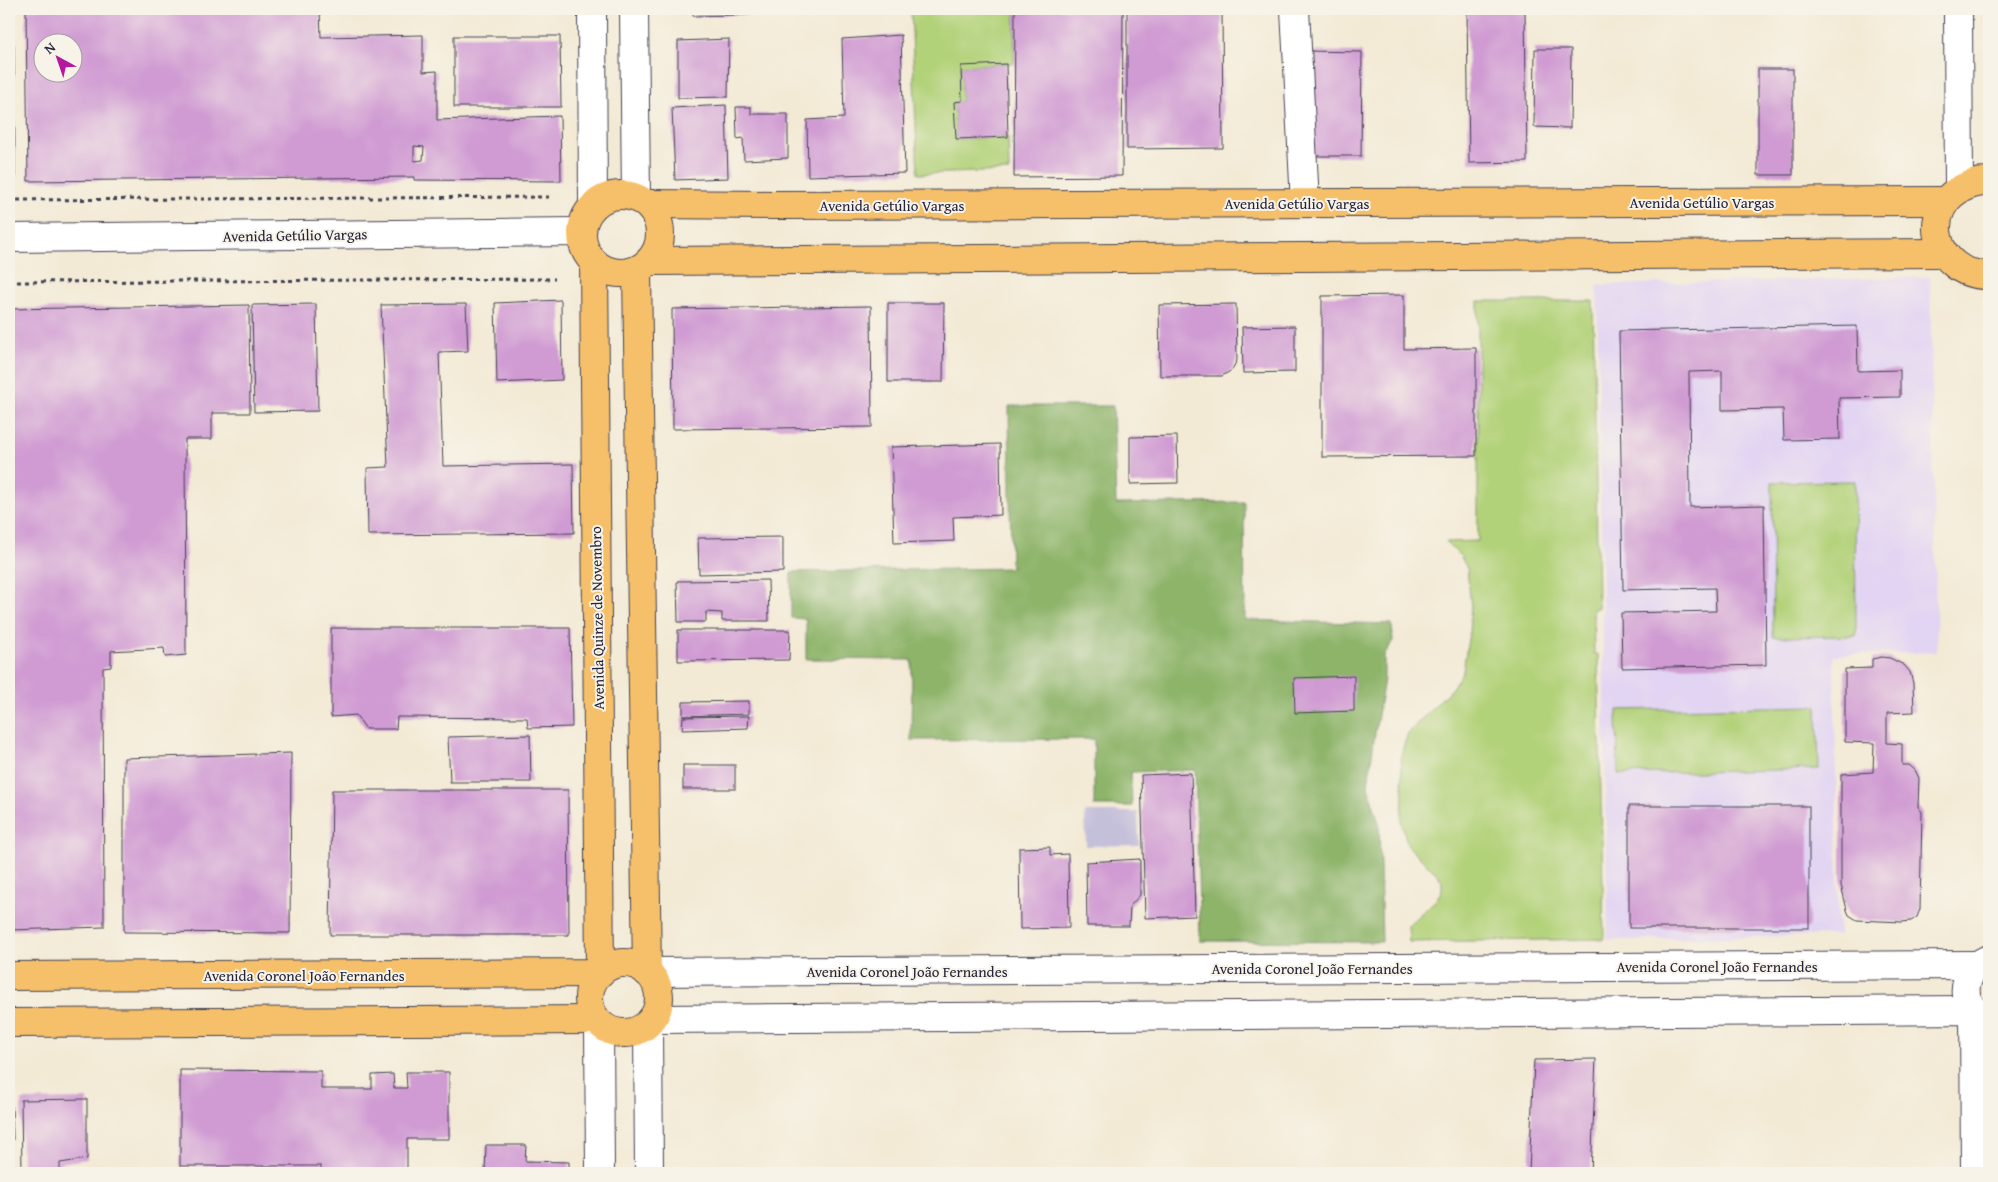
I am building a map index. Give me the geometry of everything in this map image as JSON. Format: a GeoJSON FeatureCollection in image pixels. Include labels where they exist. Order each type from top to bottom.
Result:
{"type":"FeatureCollection","features":[{"type":"Feature","properties":{"kind":"main road","name":"Avenida Getúlio Vargas"},"geometry":{"type":"LineString","coordinates":[[642,201],[784,206],[1305,203],[1953,195],[1973,184],[1989,182]]}},
{"type":"Feature","properties":{"kind":"main road"},"geometry":{"type":"LineString","coordinates":[[647,972],[644,265],[657,250],[660,226],[656,214],[642,201],[625,194],[602,199],[593,206],[583,223],[582,232],[585,248],[594,262],[603,269],[626,273],[644,265],[1943,253]]}},
{"type":"Feature","properties":{"kind":"main road"},"geometry":{"type":"LineString","coordinates":[[1953,195],[1939,214],[1937,227],[1938,241],[1943,253],[1959,269],[1970,273],[1989,275]]}},
{"type":"Feature","properties":{"kind":"main road","name":"Avenida Quinze de Novembro"},"geometry":{"type":"LineString","coordinates":[[594,262],[600,973]]}},
{"type":"Feature","properties":{"kind":"main road"},"geometry":{"type":"LineString","coordinates":[[618,964],[629,964],[647,972],[658,990],[657,1010],[650,1021],[639,1030],[629,1033],[618,1033],[608,1030],[598,1022],[591,1010],[589,1000],[594,981],[600,973],[608,967],[618,964]]}},
{"type":"Feature","properties":{"kind":"main road","name":"Avenida Coronel João Fernandes"},"geometry":{"type":"LineString","coordinates":[[9,976],[600,973]]}},
{"type":"Feature","properties":{"kind":"main road"},"geometry":{"type":"LineString","coordinates":[[9,1023],[598,1022]]}},
{"type":"Feature","properties":{"kind":"street"},"geometry":{"type":"LineString","coordinates":[[592,9],[593,206]]}},
{"type":"Feature","properties":{"kind":"street"},"geometry":{"type":"LineString","coordinates":[[634,9],[642,201]]}},
{"type":"Feature","properties":{"kind":"street"},"geometry":{"type":"LineString","coordinates":[[1295,9],[1305,203]]}},
{"type":"Feature","properties":{"kind":"street"},"geometry":{"type":"LineString","coordinates":[[1953,195],[1958,9]]}},
{"type":"Feature","properties":{"kind":"street","name":"Avenida Getúlio Vargas"},"geometry":{"type":"LineString","coordinates":[[9,238],[582,232]]}},
{"type":"Feature","properties":{"kind":"street"},"geometry":{"type":"LineString","coordinates":[[1982,1014],[1968,1002],[1966,992],[1971,972],[1983,962]]}},
{"type":"Feature","properties":{"kind":"street","name":"Avenida Coronel João Fernandes"},"geometry":{"type":"LineString","coordinates":[[647,972],[1983,962]]}},
{"type":"Feature","properties":{"kind":"street"},"geometry":{"type":"LineString","coordinates":[[649,1173],[650,1021],[1982,1014]]}},
{"type":"Feature","properties":{"kind":"street"},"geometry":{"type":"LineString","coordinates":[[1975,1173],[1982,1014]]}},
{"type":"Feature","properties":{"kind":"street"},"geometry":{"type":"LineString","coordinates":[[598,1022],[600,1173]]}},
{"type":"Feature","properties":{"kind":"path"},"geometry":{"type":"LineString","coordinates":[[9,200],[553,197]]}},
{"type":"Feature","properties":{"kind":"path"},"geometry":{"type":"LineString","coordinates":[[9,282],[555,279]]}},
{"type":"Feature","properties":{"kind":"shaded area"},"geometry":{"type":"Polygon","coordinates":[[[1930,277],[1937,652],[1834,655],[1839,935],[1608,940],[1597,285],[1930,277]]]}},
{"type":"Feature","properties":{"kind":"shaded area"},"geometry":{"type":"Polygon","coordinates":[[[1085,812],[1138,812],[1139,845],[1086,846],[1085,812]]]}},
{"type":"Feature","properties":{"kind":"green space"},"geometry":{"type":"Polygon","coordinates":[[[911,9],[1015,9],[1014,63],[961,66],[962,101],[954,103],[956,139],[1008,137],[1009,171],[918,174],[911,9]]]}},
{"type":"Feature","properties":{"kind":"green space"},"geometry":{"type":"Polygon","coordinates":[[[1478,301],[1593,301],[1598,608],[1593,609],[1594,654],[1598,654],[1604,939],[1409,942],[1408,925],[1436,900],[1442,890],[1442,882],[1438,875],[1408,846],[1401,821],[1403,799],[1401,755],[1408,733],[1452,688],[1463,671],[1471,606],[1467,568],[1461,557],[1446,542],[1478,541],[1478,301]]]}},
{"type":"Feature","properties":{"kind":"green space"},"geometry":{"type":"Polygon","coordinates":[[[1009,406],[1113,406],[1116,504],[1244,502],[1245,620],[1392,624],[1393,641],[1384,656],[1384,679],[1368,786],[1379,824],[1382,942],[1200,941],[1195,770],[1131,772],[1132,806],[1094,806],[1094,739],[911,740],[912,660],[806,659],[806,619],[791,618],[791,572],[1011,568],[1009,406]]]}},
{"type":"Feature","properties":{"kind":"green space"},"geometry":{"type":"Polygon","coordinates":[[[1855,481],[1856,636],[1773,637],[1772,482],[1855,481]]]}},
{"type":"Feature","properties":{"kind":"green space"},"geometry":{"type":"Polygon","coordinates":[[[1817,706],[1819,769],[1618,774],[1617,710],[1817,706]]]}},
{"type":"Feature","properties":{"kind":"building"},"geometry":{"type":"Polygon","coordinates":[[[26,9],[320,9],[321,37],[423,35],[423,72],[437,71],[437,120],[560,116],[561,181],[414,180],[414,177],[28,181],[26,9]],[[414,146],[414,161],[423,160],[424,147],[414,146]]]}},
{"type":"Feature","properties":{"kind":"building"},"geometry":{"type":"Polygon","coordinates":[[[693,9],[774,9],[774,14],[693,16],[693,9]]]}},
{"type":"Feature","properties":{"kind":"building"},"geometry":{"type":"Polygon","coordinates":[[[1015,9],[1123,9],[1122,176],[1014,177],[1015,9]]]}},
{"type":"Feature","properties":{"kind":"building"},"geometry":{"type":"Polygon","coordinates":[[[1127,9],[1222,9],[1223,148],[1127,149],[1127,9]]]}},
{"type":"Feature","properties":{"kind":"building"},"geometry":{"type":"Polygon","coordinates":[[[1525,10],[1527,162],[1469,163],[1467,11],[1525,10]]]}},
{"type":"Feature","properties":{"kind":"building"},"geometry":{"type":"Polygon","coordinates":[[[901,35],[905,173],[808,176],[807,120],[844,118],[842,39],[901,35]]]}},
{"type":"Feature","properties":{"kind":"building"},"geometry":{"type":"Polygon","coordinates":[[[454,36],[560,36],[561,107],[454,107],[454,36]]]}},
{"type":"Feature","properties":{"kind":"building"},"geometry":{"type":"Polygon","coordinates":[[[729,39],[728,97],[678,98],[678,41],[729,39]]]}},
{"type":"Feature","properties":{"kind":"building"},"geometry":{"type":"Polygon","coordinates":[[[9,45],[14,45],[15,177],[9,183],[9,45]]]}},
{"type":"Feature","properties":{"kind":"building"},"geometry":{"type":"Polygon","coordinates":[[[1535,49],[1571,49],[1570,128],[1534,127],[1535,49]]]}},
{"type":"Feature","properties":{"kind":"building"},"geometry":{"type":"Polygon","coordinates":[[[1304,51],[1362,52],[1361,156],[1305,156],[1304,51]]]}},
{"type":"Feature","properties":{"kind":"building"},"geometry":{"type":"Polygon","coordinates":[[[1006,64],[1008,137],[956,139],[954,102],[962,101],[961,66],[1006,64]]]}},
{"type":"Feature","properties":{"kind":"building"},"geometry":{"type":"Polygon","coordinates":[[[1758,69],[1793,69],[1793,175],[1758,175],[1758,69]]]}},
{"type":"Feature","properties":{"kind":"building"},"geometry":{"type":"Polygon","coordinates":[[[726,105],[728,178],[675,180],[672,108],[726,105]]]}},
{"type":"Feature","properties":{"kind":"building"},"geometry":{"type":"Polygon","coordinates":[[[736,107],[751,107],[751,114],[788,114],[788,158],[744,160],[743,138],[737,139],[736,107]]]}},
{"type":"Feature","properties":{"kind":"building"},"geometry":{"type":"Polygon","coordinates":[[[1404,295],[1404,349],[1476,348],[1476,456],[1322,457],[1322,296],[1404,295]]]}},
{"type":"Feature","properties":{"kind":"building"},"geometry":{"type":"Polygon","coordinates":[[[561,300],[562,380],[497,383],[495,303],[561,300]]]}},
{"type":"Feature","properties":{"kind":"building"},"geometry":{"type":"Polygon","coordinates":[[[888,303],[944,303],[943,382],[888,382],[888,303]]]}},
{"type":"Feature","properties":{"kind":"building"},"geometry":{"type":"Polygon","coordinates":[[[316,304],[318,411],[254,412],[252,305],[316,304]]]}},
{"type":"Feature","properties":{"kind":"building"},"geometry":{"type":"Polygon","coordinates":[[[466,304],[468,351],[439,352],[443,466],[573,464],[574,533],[368,535],[367,468],[388,467],[381,305],[466,304]]]}},
{"type":"Feature","properties":{"kind":"building"},"geometry":{"type":"Polygon","coordinates":[[[1236,304],[1237,360],[1232,370],[1222,376],[1160,376],[1159,305],[1236,304]]]}},
{"type":"Feature","properties":{"kind":"building"},"geometry":{"type":"Polygon","coordinates":[[[249,305],[250,413],[212,413],[212,439],[185,439],[186,655],[165,657],[164,648],[111,651],[111,667],[103,668],[104,927],[9,930],[9,309],[249,305]]]}},
{"type":"Feature","properties":{"kind":"building"},"geometry":{"type":"Polygon","coordinates":[[[871,306],[872,427],[673,429],[672,309],[871,306]]]}},
{"type":"Feature","properties":{"kind":"building"},"geometry":{"type":"Polygon","coordinates":[[[1295,326],[1295,372],[1243,373],[1242,327],[1295,326]]]}},
{"type":"Feature","properties":{"kind":"building"},"geometry":{"type":"Polygon","coordinates":[[[1857,326],[1858,371],[1900,370],[1900,397],[1839,398],[1840,439],[1784,440],[1783,409],[1722,410],[1722,371],[1689,372],[1690,507],[1764,505],[1766,665],[1622,668],[1621,613],[1716,611],[1715,588],[1623,590],[1619,331],[1857,326]]]}},
{"type":"Feature","properties":{"kind":"building"},"geometry":{"type":"Polygon","coordinates":[[[1177,436],[1178,483],[1130,484],[1130,437],[1177,436]]]}},
{"type":"Feature","properties":{"kind":"building"},"geometry":{"type":"Polygon","coordinates":[[[1000,444],[1001,515],[953,517],[954,541],[894,543],[891,447],[1000,444]]]}},
{"type":"Feature","properties":{"kind":"building"},"geometry":{"type":"Polygon","coordinates":[[[783,537],[783,572],[699,574],[698,538],[783,537]]]}},
{"type":"Feature","properties":{"kind":"building"},"geometry":{"type":"Polygon","coordinates":[[[768,580],[769,621],[722,621],[722,613],[706,612],[706,622],[678,622],[677,581],[768,580]]]}},
{"type":"Feature","properties":{"kind":"building"},"geometry":{"type":"Polygon","coordinates":[[[331,628],[570,628],[572,727],[528,728],[527,718],[397,717],[396,729],[366,729],[356,715],[331,717],[331,628]]]}},
{"type":"Feature","properties":{"kind":"building"},"geometry":{"type":"Polygon","coordinates":[[[678,630],[790,630],[789,660],[678,661],[678,630]]]}},
{"type":"Feature","properties":{"kind":"building"},"geometry":{"type":"Polygon","coordinates":[[[1890,658],[1904,665],[1910,672],[1913,683],[1914,712],[1887,713],[1887,743],[1902,744],[1902,765],[1909,765],[1915,770],[1919,778],[1918,807],[1922,812],[1920,909],[1917,917],[1911,921],[1902,922],[1857,920],[1849,915],[1841,885],[1841,774],[1873,772],[1874,743],[1845,742],[1845,669],[1872,668],[1872,659],[1890,658]]]}},
{"type":"Feature","properties":{"kind":"building"},"geometry":{"type":"Polygon","coordinates":[[[1354,676],[1354,711],[1295,713],[1294,678],[1354,676]]]}},
{"type":"Feature","properties":{"kind":"building"},"geometry":{"type":"Polygon","coordinates":[[[749,701],[749,714],[683,716],[683,702],[749,701]]]}},
{"type":"Feature","properties":{"kind":"building"},"geometry":{"type":"Polygon","coordinates":[[[749,716],[748,728],[682,730],[683,717],[749,716]]]}},
{"type":"Feature","properties":{"kind":"building"},"geometry":{"type":"Polygon","coordinates":[[[530,735],[531,782],[450,782],[448,737],[530,735]]]}},
{"type":"Feature","properties":{"kind":"building"},"geometry":{"type":"Polygon","coordinates":[[[291,753],[290,933],[124,932],[124,758],[291,753]]]}},
{"type":"Feature","properties":{"kind":"building"},"geometry":{"type":"Polygon","coordinates":[[[683,765],[735,765],[735,789],[683,789],[683,765]]]}},
{"type":"Feature","properties":{"kind":"building"},"geometry":{"type":"Polygon","coordinates":[[[1191,773],[1195,916],[1145,918],[1141,775],[1191,773]]]}},
{"type":"Feature","properties":{"kind":"building"},"geometry":{"type":"Polygon","coordinates":[[[332,790],[568,790],[569,935],[330,935],[332,790]]]}},
{"type":"Feature","properties":{"kind":"building"},"geometry":{"type":"Polygon","coordinates":[[[1629,806],[1809,806],[1809,928],[1629,928],[1629,806]]]}},
{"type":"Feature","properties":{"kind":"building"},"geometry":{"type":"Polygon","coordinates":[[[1050,847],[1050,855],[1068,854],[1069,928],[1020,929],[1019,848],[1050,847]]]}},
{"type":"Feature","properties":{"kind":"building"},"geometry":{"type":"Polygon","coordinates":[[[1140,859],[1140,895],[1130,906],[1129,926],[1087,926],[1086,862],[1140,859]]]}},
{"type":"Feature","properties":{"kind":"building"},"geometry":{"type":"Polygon","coordinates":[[[1596,1059],[1591,1173],[1529,1173],[1534,1060],[1596,1059]]]}},
{"type":"Feature","properties":{"kind":"building"},"geometry":{"type":"Polygon","coordinates":[[[180,1070],[321,1071],[321,1089],[372,1089],[372,1075],[393,1074],[394,1088],[407,1088],[406,1072],[449,1072],[449,1139],[407,1139],[407,1173],[321,1173],[321,1166],[180,1166],[180,1070]]]}},
{"type":"Feature","properties":{"kind":"building"},"geometry":{"type":"Polygon","coordinates":[[[87,1099],[87,1159],[60,1163],[60,1173],[22,1173],[21,1100],[87,1099]]]}},
{"type":"Feature","properties":{"kind":"building"},"geometry":{"type":"Polygon","coordinates":[[[9,1106],[12,1106],[13,1140],[9,1140],[9,1106]]]}},
{"type":"Feature","properties":{"kind":"building"},"geometry":{"type":"Polygon","coordinates":[[[486,1145],[526,1145],[525,1161],[569,1162],[569,1173],[485,1173],[486,1145]]]}}]}
